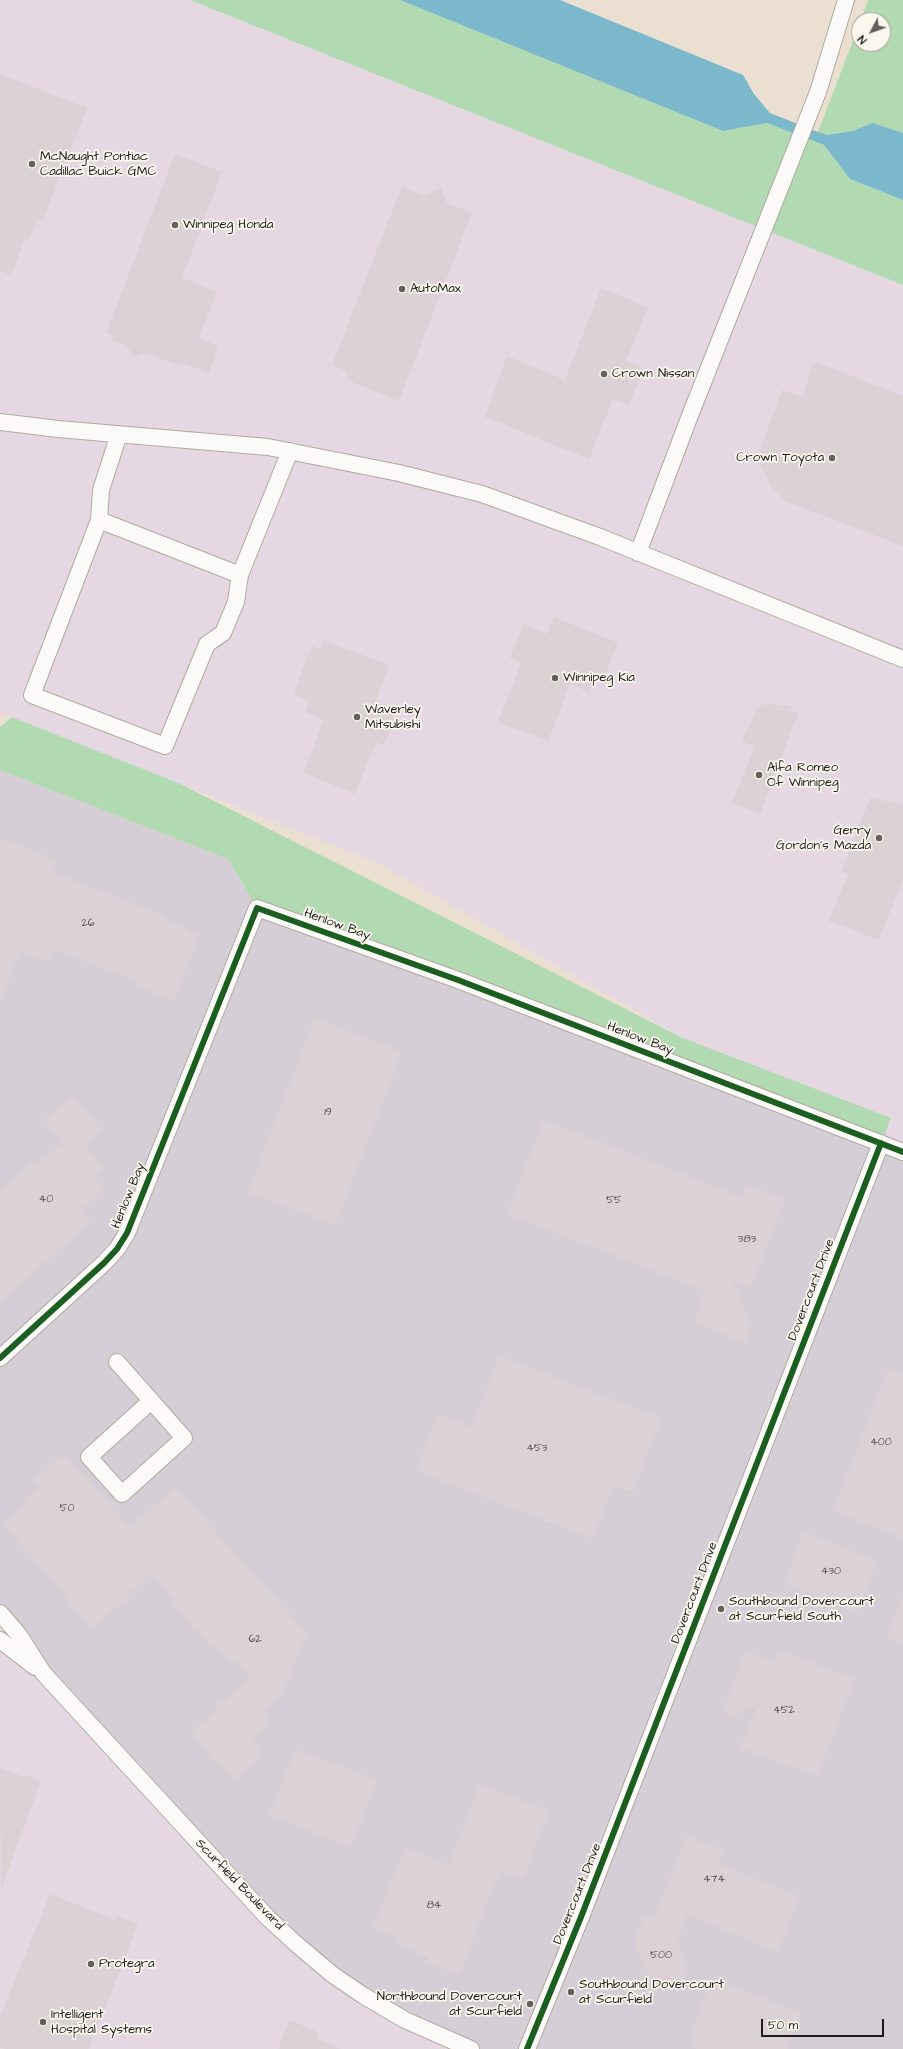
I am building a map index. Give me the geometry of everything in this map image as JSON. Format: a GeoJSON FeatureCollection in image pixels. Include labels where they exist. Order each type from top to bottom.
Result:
{"type":"FeatureCollection","features":[{"type":"Feature","properties":{"kind":"street"},"geometry":{"type":"LineString","coordinates":[[638,553],[689,418],[818,92],[846,0]]}},
{"type":"Feature","properties":{"kind":"street"},"geometry":{"type":"LineString","coordinates":[[0,422],[268,447],[399,473],[482,494],[638,553],[903,659]]}},
{"type":"Feature","properties":{"kind":"street"},"geometry":{"type":"LineString","coordinates":[[119,434],[100,490],[99,520],[32,695],[165,746],[207,644],[223,633],[236,602],[240,575],[290,452]]}},
{"type":"Feature","properties":{"kind":"street"},"geometry":{"type":"LineString","coordinates":[[99,520],[240,575]]}},
{"type":"Feature","properties":{"kind":"street","name":"Henlow Bay"},"geometry":{"type":"LineString","coordinates":[[0,1358],[104,1263],[117,1249],[127,1233],[257,908],[458,980],[903,1152]]}},
{"type":"Feature","properties":{"kind":"street","name":"Dovercourt Drive"},"geometry":{"type":"LineString","coordinates":[[528,2049],[581,1917],[881,1143]]}},
{"type":"Feature","properties":{"kind":"street"},"geometry":{"type":"LineString","coordinates":[[117,1362],[184,1438],[122,1494],[89,1457],[151,1401]]}},
{"type":"Feature","properties":{"kind":"street","name":"Scurfield Boulevard"},"geometry":{"type":"LineString","coordinates":[[0,1613],[19,1635],[44,1674]]}},
{"type":"Feature","properties":{"kind":"street","name":"Scurfield Boulevard"},"geometry":{"type":"LineString","coordinates":[[0,1640],[44,1674],[267,1917],[295,1943],[333,1975],[370,1999],[405,2020],[471,2049]]}},
{"type":"Feature","properties":{"kind":"path"},"geometry":{"type":"LineString","coordinates":[[584,1605],[629,1491]]}},
{"type":"Feature","properties":{"kind":"path"},"geometry":{"type":"LineString","coordinates":[[624,1502],[633,1518],[710,1547]]}},
{"type":"Feature","properties":{"kind":"path"},"geometry":{"type":"LineString","coordinates":[[616,1525],[633,1518]]}},
{"type":"Feature","properties":{"kind":"path"},"geometry":{"type":"LineString","coordinates":[[533,1565],[549,1522]]}},
{"type":"Feature","properties":{"kind":"shaded area"},"geometry":{"type":"Polygon","coordinates":[[[0,0],[190,0],[903,285],[903,1152],[881,1143],[890,1118],[683,1038],[376,862],[0,713],[0,0]]]}},
{"type":"Feature","properties":{"kind":"shaded area"},"geometry":{"type":"Polygon","coordinates":[[[0,770],[228,859],[257,908],[903,1152],[903,2049],[471,2049],[447,2039],[295,1943],[0,1613],[0,770]]]}},
{"type":"Feature","properties":{"kind":"shaded area"},"geometry":{"type":"Polygon","coordinates":[[[0,1640],[471,2049],[0,2049],[0,1640]]]}},
{"type":"Feature","properties":{"kind":"green space"},"geometry":{"type":"Polygon","coordinates":[[[190,0],[400,0],[723,131],[767,123],[824,145],[850,179],[903,200],[903,285],[190,0]]]}},
{"type":"Feature","properties":{"kind":"green space"},"geometry":{"type":"Polygon","coordinates":[[[868,0],[903,0],[903,133],[873,123],[852,131],[827,135],[818,132],[851,46],[851,52],[891,52],[891,12],[864,12],[868,0]]]}},
{"type":"Feature","properties":{"kind":"green space"},"geometry":{"type":"Polygon","coordinates":[[[12,717],[178,783],[683,1038],[891,1118],[881,1143],[257,908],[228,859],[0,770],[0,727],[12,717]]]}},
{"type":"Feature","properties":{"kind":"water"},"geometry":{"type":"Polygon","coordinates":[[[400,0],[560,0],[743,75],[754,94],[770,113],[818,132],[827,135],[852,131],[873,123],[903,133],[903,200],[850,179],[824,145],[767,123],[723,131],[400,0]]]}},
{"type":"Feature","properties":{"kind":"building","name":"McNaught Pontiac Cadillac Buick GMC"},"geometry":{"type":"Polygon","coordinates":[[[0,74],[87,108],[42,222],[37,221],[30,239],[24,241],[11,275],[0,271],[0,74]]]}},
{"type":"Feature","properties":{"kind":"building","name":"Winnipeg Honda"},"geometry":{"type":"Polygon","coordinates":[[[175,154],[222,172],[182,278],[217,291],[199,338],[219,346],[209,373],[182,363],[180,366],[146,353],[134,357],[126,345],[111,340],[113,336],[106,333],[175,154]]]}},
{"type":"Feature","properties":{"kind":"building","name":"AutoMax"},"geometry":{"type":"Polygon","coordinates":[[[402,186],[424,195],[441,188],[447,203],[472,213],[399,401],[345,379],[348,372],[332,365],[402,186]]]}},
{"type":"Feature","properties":{"kind":"building","name":"Crown Nissan"},"geometry":{"type":"Polygon","coordinates":[[[601,288],[648,307],[626,361],[644,368],[629,405],[613,399],[589,459],[485,417],[507,356],[565,380],[601,288]]]}},
{"type":"Feature","properties":{"kind":"building","name":"Crown Toyota"},"geometry":{"type":"Polygon","coordinates":[[[814,361],[903,396],[903,546],[785,501],[770,485],[761,467],[760,450],[782,390],[802,397],[814,361]]]}},
{"type":"Feature","properties":{"kind":"building","name":"Winnipeg Kia"},"geometry":{"type":"Polygon","coordinates":[[[554,617],[618,643],[603,680],[595,676],[589,692],[570,684],[548,741],[498,722],[521,663],[510,658],[523,624],[547,634],[554,617]]]}},
{"type":"Feature","properties":{"kind":"building","name":"Waverley Mitsubishi"},"geometry":{"type":"Polygon","coordinates":[[[324,640],[389,665],[374,706],[396,715],[384,745],[376,742],[355,794],[303,773],[324,720],[305,712],[310,701],[293,694],[312,646],[320,649],[324,640]]]}},
{"type":"Feature","properties":{"kind":"building","name":"Alfa Romeo Of Winnipeg"},"geometry":{"type":"Polygon","coordinates":[[[768,704],[792,706],[790,710],[798,713],[760,814],[732,804],[755,746],[742,741],[758,706],[768,704]]]}},
{"type":"Feature","properties":{"kind":"building","name":"Gerry Gordon's Mazda"},"geometry":{"type":"Polygon","coordinates":[[[870,798],[903,804],[903,879],[879,940],[829,921],[848,874],[841,872],[870,798]]]}},
{"type":"Feature","properties":{"kind":"building"},"geometry":{"type":"Polygon","coordinates":[[[0,838],[56,860],[52,872],[165,916],[164,919],[189,929],[189,931],[199,935],[174,1001],[137,986],[139,982],[53,949],[48,962],[20,951],[0,1002],[0,838]]]}},
{"type":"Feature","properties":{"kind":"building"},"geometry":{"type":"Polygon","coordinates":[[[315,1018],[402,1052],[335,1225],[248,1192],[315,1018]]]}},
{"type":"Feature","properties":{"kind":"building"},"geometry":{"type":"Polygon","coordinates":[[[71,1096],[102,1130],[85,1145],[104,1167],[93,1176],[104,1189],[81,1210],[91,1221],[0,1303],[0,1191],[34,1161],[37,1165],[63,1142],[44,1120],[71,1096]]]}},
{"type":"Feature","properties":{"kind":"building"},"geometry":{"type":"Polygon","coordinates":[[[544,1120],[742,1197],[746,1184],[785,1200],[751,1287],[732,1278],[751,1326],[745,1343],[694,1322],[705,1291],[507,1214],[544,1120]]]}},
{"type":"Feature","properties":{"kind":"building"},"geometry":{"type":"Polygon","coordinates":[[[499,1356],[661,1418],[633,1492],[613,1485],[593,1539],[416,1471],[438,1414],[472,1427],[499,1356]]]}},
{"type":"Feature","properties":{"kind":"building"},"geometry":{"type":"Polygon","coordinates":[[[888,1369],[903,1375],[903,1539],[833,1511],[888,1369]]]}},
{"type":"Feature","properties":{"kind":"building"},"geometry":{"type":"Polygon","coordinates":[[[64,1453],[130,1528],[175,1487],[307,1633],[283,1694],[263,1711],[271,1723],[253,1739],[260,1750],[255,1764],[235,1781],[218,1762],[211,1760],[208,1752],[191,1732],[215,1711],[219,1702],[225,1700],[250,1678],[236,1661],[231,1661],[218,1647],[212,1647],[198,1631],[191,1627],[187,1620],[171,1602],[173,1600],[151,1574],[129,1594],[128,1601],[119,1605],[93,1628],[83,1616],[76,1614],[62,1590],[3,1525],[28,1501],[25,1499],[38,1487],[33,1481],[64,1453]]]}},
{"type":"Feature","properties":{"kind":"building"},"geometry":{"type":"Polygon","coordinates":[[[804,1532],[877,1561],[857,1613],[784,1583],[804,1532]]]}},
{"type":"Feature","properties":{"kind":"building"},"geometry":{"type":"Polygon","coordinates":[[[903,1596],[903,1643],[886,1637],[903,1596]]]}},
{"type":"Feature","properties":{"kind":"building"},"geometry":{"type":"Polygon","coordinates":[[[779,1649],[855,1679],[817,1776],[740,1748],[759,1703],[729,1719],[724,1708],[745,1651],[774,1662],[779,1649]]]}},
{"type":"Feature","properties":{"kind":"building"},"geometry":{"type":"Polygon","coordinates":[[[295,1749],[377,1780],[351,1847],[269,1815],[295,1749]]]}},
{"type":"Feature","properties":{"kind":"building"},"geometry":{"type":"Polygon","coordinates":[[[0,1768],[24,1777],[25,1775],[41,1781],[1,1889],[0,1768]]]}},
{"type":"Feature","properties":{"kind":"building"},"geometry":{"type":"Polygon","coordinates":[[[480,1784],[549,1811],[523,1879],[500,1870],[459,1975],[427,1962],[429,1957],[396,1944],[398,1938],[373,1928],[405,1847],[449,1865],[480,1784]]]}},
{"type":"Feature","properties":{"kind":"building"},"geometry":{"type":"Polygon","coordinates":[[[687,1836],[723,1850],[718,1864],[800,1897],[778,1952],[687,1915],[677,1943],[688,1968],[681,1986],[664,1979],[653,1984],[634,1943],[645,1916],[653,1920],[687,1836]]]}},
{"type":"Feature","properties":{"kind":"building","name":"Protegra"},"geometry":{"type":"Polygon","coordinates":[[[50,1894],[116,1920],[117,1916],[138,1924],[89,2049],[5,2049],[0,2047],[0,2017],[50,1894]]]}},
{"type":"Feature","properties":{"kind":"building"},"geometry":{"type":"Polygon","coordinates":[[[712,1978],[802,2013],[787,2049],[696,2049],[690,2038],[712,1978]]]}},
{"type":"Feature","properties":{"kind":"building"},"geometry":{"type":"Polygon","coordinates":[[[289,2020],[318,2032],[316,2038],[341,2049],[278,2049],[289,2020]]]}},
{"type":"Feature","properties":{"kind":"cycle path"},"geometry":{"type":"LineString","coordinates":[[0,1358],[104,1263],[117,1249],[127,1233],[257,908],[458,980],[903,1152]]}},
{"type":"Feature","properties":{"kind":"cycle path"},"geometry":{"type":"LineString","coordinates":[[527,2049],[581,1917],[881,1143]]}},
{"type":"Feature","properties":{"kind":"place","name":"McNaught Pontiac Cadillac Buick GMC"},"geometry":{"type":"Point","coordinates":[32,164]}},
{"type":"Feature","properties":{"kind":"place","name":"Winnipeg Honda"},"geometry":{"type":"Point","coordinates":[175,225]}},
{"type":"Feature","properties":{"kind":"place","name":"AutoMax"},"geometry":{"type":"Point","coordinates":[402,289]}},
{"type":"Feature","properties":{"kind":"place","name":"Crown Nissan"},"geometry":{"type":"Point","coordinates":[604,374]}},
{"type":"Feature","properties":{"kind":"place","name":"Crown Toyota"},"geometry":{"type":"Point","coordinates":[832,458]}},
{"type":"Feature","properties":{"kind":"place","name":"Winnipeg Kia"},"geometry":{"type":"Point","coordinates":[555,678]}},
{"type":"Feature","properties":{"kind":"place","name":"Waverley Mitsubishi"},"geometry":{"type":"Point","coordinates":[357,717]}},
{"type":"Feature","properties":{"kind":"place","name":"Alfa Romeo Of Winnipeg"},"geometry":{"type":"Point","coordinates":[759,775]}},
{"type":"Feature","properties":{"kind":"place","name":"Gerry Gordon's Mazda"},"geometry":{"type":"Point","coordinates":[879,838]}},
{"type":"Feature","properties":{"kind":"place","name":"Southbound Dovercourt at Scurfield South"},"geometry":{"type":"Point","coordinates":[721,1609]}},
{"type":"Feature","properties":{"kind":"place","name":"Protegra"},"geometry":{"type":"Point","coordinates":[91,1964]}},
{"type":"Feature","properties":{"kind":"place","name":"Southbound Dovercourt at Scurfield"},"geometry":{"type":"Point","coordinates":[571,1992]}},
{"type":"Feature","properties":{"kind":"place","name":"Northbound Dovercourt at Scurfield"},"geometry":{"type":"Point","coordinates":[530,2004]}},
{"type":"Feature","properties":{"kind":"place","name":"Intelligent Hospital Systems"},"geometry":{"type":"Point","coordinates":[43,2022]}}]}
